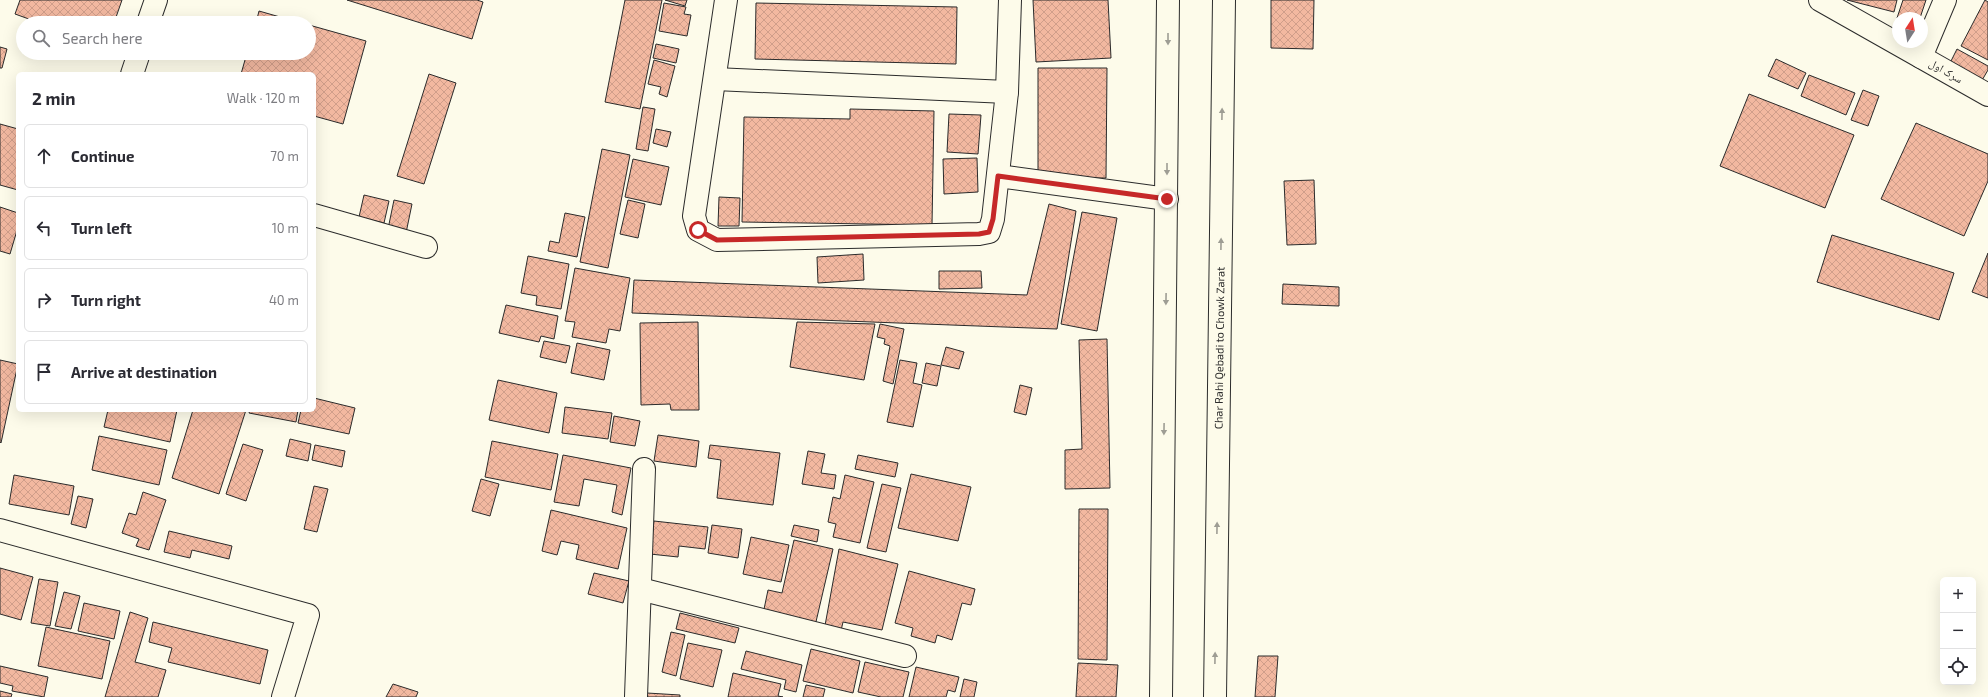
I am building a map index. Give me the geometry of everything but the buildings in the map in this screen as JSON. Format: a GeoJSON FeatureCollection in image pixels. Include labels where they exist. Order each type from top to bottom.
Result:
{"type":"FeatureCollection","features":[{"type":"Feature","properties":{"kind":"main road"},"geometry":{"type":"LineString","coordinates":[[150,16],[156,0]]}},
{"type":"Feature","properties":{"kind":"main road"},"geometry":{"type":"LineString","coordinates":[[726,0],[694,216],[698,230],[717,240],[979,234],[989,232],[993,219],[1007,92],[1010,0]]}},
{"type":"Feature","properties":{"kind":"main road"},"geometry":{"type":"LineString","coordinates":[[1161,697],[1168,0]]}},
{"type":"Feature","properties":{"kind":"main road","name":"Char Rahi Qebadi to Chowk Zarat"},"geometry":{"type":"LineString","coordinates":[[1215,697],[1224,0]]}},
{"type":"Feature","properties":{"kind":"main road","name":"سرک اول"},"geometry":{"type":"LineString","coordinates":[[1820,0],[1988,95]]}},
{"type":"Feature","properties":{"kind":"main road"},"geometry":{"type":"LineString","coordinates":[[1921,57],[1945,0]]}},
{"type":"Feature","properties":{"kind":"main road"},"geometry":{"type":"LineString","coordinates":[[133,72],[137,60]]}},
{"type":"Feature","properties":{"kind":"main road"},"geometry":{"type":"LineString","coordinates":[[715,79],[1007,92]]}},
{"type":"Feature","properties":{"kind":"main road"},"geometry":{"type":"LineString","coordinates":[[998,176],[1167,199]]}},
{"type":"Feature","properties":{"kind":"main road"},"geometry":{"type":"LineString","coordinates":[[316,216],[426,247]]}},
{"type":"Feature","properties":{"kind":"main road"},"geometry":{"type":"LineString","coordinates":[[636,697],[644,469]]}},
{"type":"Feature","properties":{"kind":"main road"},"geometry":{"type":"LineString","coordinates":[[0,530],[308,615],[283,697]]}},
{"type":"Feature","properties":{"kind":"main road"},"geometry":{"type":"LineString","coordinates":[[640,589],[905,656]]}},
{"type":"Feature","properties":{"kind":"route"},"geometry":{"type":"LineString","coordinates":[[698,230],[717,240],[979,234],[989,232],[993,219],[998,176],[1167,199]]}}]}
